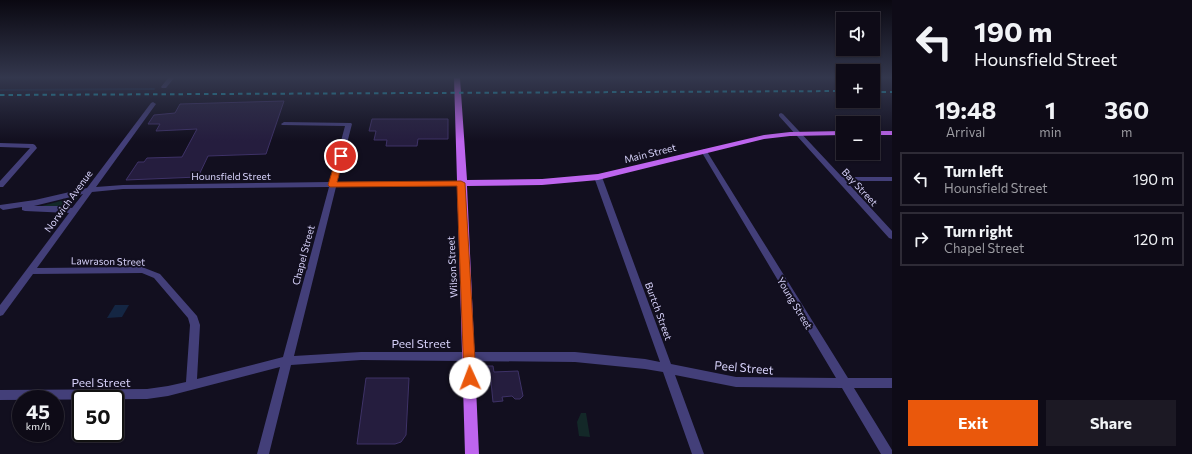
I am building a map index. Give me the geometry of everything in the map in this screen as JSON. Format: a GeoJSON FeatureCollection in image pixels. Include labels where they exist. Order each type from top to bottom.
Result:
{"type":"FeatureCollection","features":[{"type":"Feature","properties":{"kind":"main road","name":"Wilson Street"},"geometry":{"type":"LineString","coordinates":[[458,99],[472,454]]}},
{"type":"Feature","properties":{"kind":"main road","name":"Main Street"},"geometry":{"type":"LineString","coordinates":[[461,183],[542,182],[598,177],[764,136],[836,133]]}},
{"type":"Feature","properties":{"kind":"main road"},"geometry":{"type":"LineString","coordinates":[[880,133],[892,133]]}},
{"type":"Feature","properties":{"kind":"street","name":"Norwich Avenue"},"geometry":{"type":"LineString","coordinates":[[1,308],[153,104]]}},
{"type":"Feature","properties":{"kind":"street","name":"Bay Street"},"geometry":{"type":"LineString","coordinates":[[781,115],[892,236]]}},
{"type":"Feature","properties":{"kind":"street","name":"Chapel Street"},"geometry":{"type":"LineString","coordinates":[[263,454],[349,124],[284,124]]}},
{"type":"Feature","properties":{"kind":"street"},"geometry":{"type":"LineString","coordinates":[[0,145],[33,146],[34,148],[0,185]]}},
{"type":"Feature","properties":{"kind":"street","name":"Young Street"},"geometry":{"type":"LineString","coordinates":[[704,151],[843,383],[888,454]]}},
{"type":"Feature","properties":{"kind":"street","name":"Burtch Street"},"geometry":{"type":"LineString","coordinates":[[598,177],[698,454]]}},
{"type":"Feature","properties":{"kind":"street"},"geometry":{"type":"LineString","coordinates":[[839,179],[892,179]]}},
{"type":"Feature","properties":{"kind":"street","name":"Hounsfield Street"},"geometry":{"type":"LineString","coordinates":[[1,207],[31,204],[90,190],[123,187],[461,183]]}},
{"type":"Feature","properties":{"kind":"street"},"geometry":{"type":"LineString","coordinates":[[1,207],[64,209],[74,211]]}},
{"type":"Feature","properties":{"kind":"street","name":"Lawrason Street"},"geometry":{"type":"LineString","coordinates":[[30,271],[142,270],[157,276],[192,316],[195,325],[191,385]]}},
{"type":"Feature","properties":{"kind":"street","name":"Peel Street"},"geometry":{"type":"LineString","coordinates":[[0,395],[132,395],[168,391],[287,361],[361,356],[576,357],[645,364],[736,382],[892,383]]}},
{"type":"Feature","properties":{"kind":"green space"},"geometry":{"type":"Polygon","coordinates":[[[79,196],[69,208],[38,207],[79,196]]]}},
{"type":"Feature","properties":{"kind":"green space"},"geometry":{"type":"Polygon","coordinates":[[[581,413],[586,413],[590,437],[579,436],[577,422],[581,413]]]}},
{"type":"Feature","properties":{"kind":"water"},"geometry":{"type":"Polygon","coordinates":[[[115,305],[129,305],[122,317],[107,318],[115,305]]]}},
{"type":"Feature","properties":{"kind":"building"},"geometry":{"type":"Polygon","coordinates":[[[284,101],[266,154],[208,156],[198,177],[126,180],[138,162],[144,162],[147,158],[182,157],[197,129],[156,131],[160,124],[148,124],[154,115],[175,113],[180,104],[284,101]]]}},
{"type":"Feature","properties":{"kind":"building"},"geometry":{"type":"Polygon","coordinates":[[[372,119],[448,119],[448,139],[418,139],[417,146],[386,146],[387,140],[374,140],[376,131],[369,131],[372,119]]]}},
{"type":"Feature","properties":{"kind":"building"},"geometry":{"type":"Polygon","coordinates":[[[485,366],[493,366],[494,372],[518,371],[523,396],[520,399],[515,399],[512,396],[502,397],[503,401],[493,402],[491,382],[486,379],[485,366]]]}},
{"type":"Feature","properties":{"kind":"building"},"geometry":{"type":"Polygon","coordinates":[[[366,378],[409,378],[406,435],[401,442],[395,444],[357,444],[366,378]]]}},
{"type":"Feature","properties":{"kind":"route"},"geometry":{"type":"LineString","coordinates":[[341,156],[332,185],[461,183],[470,378]]}}]}
